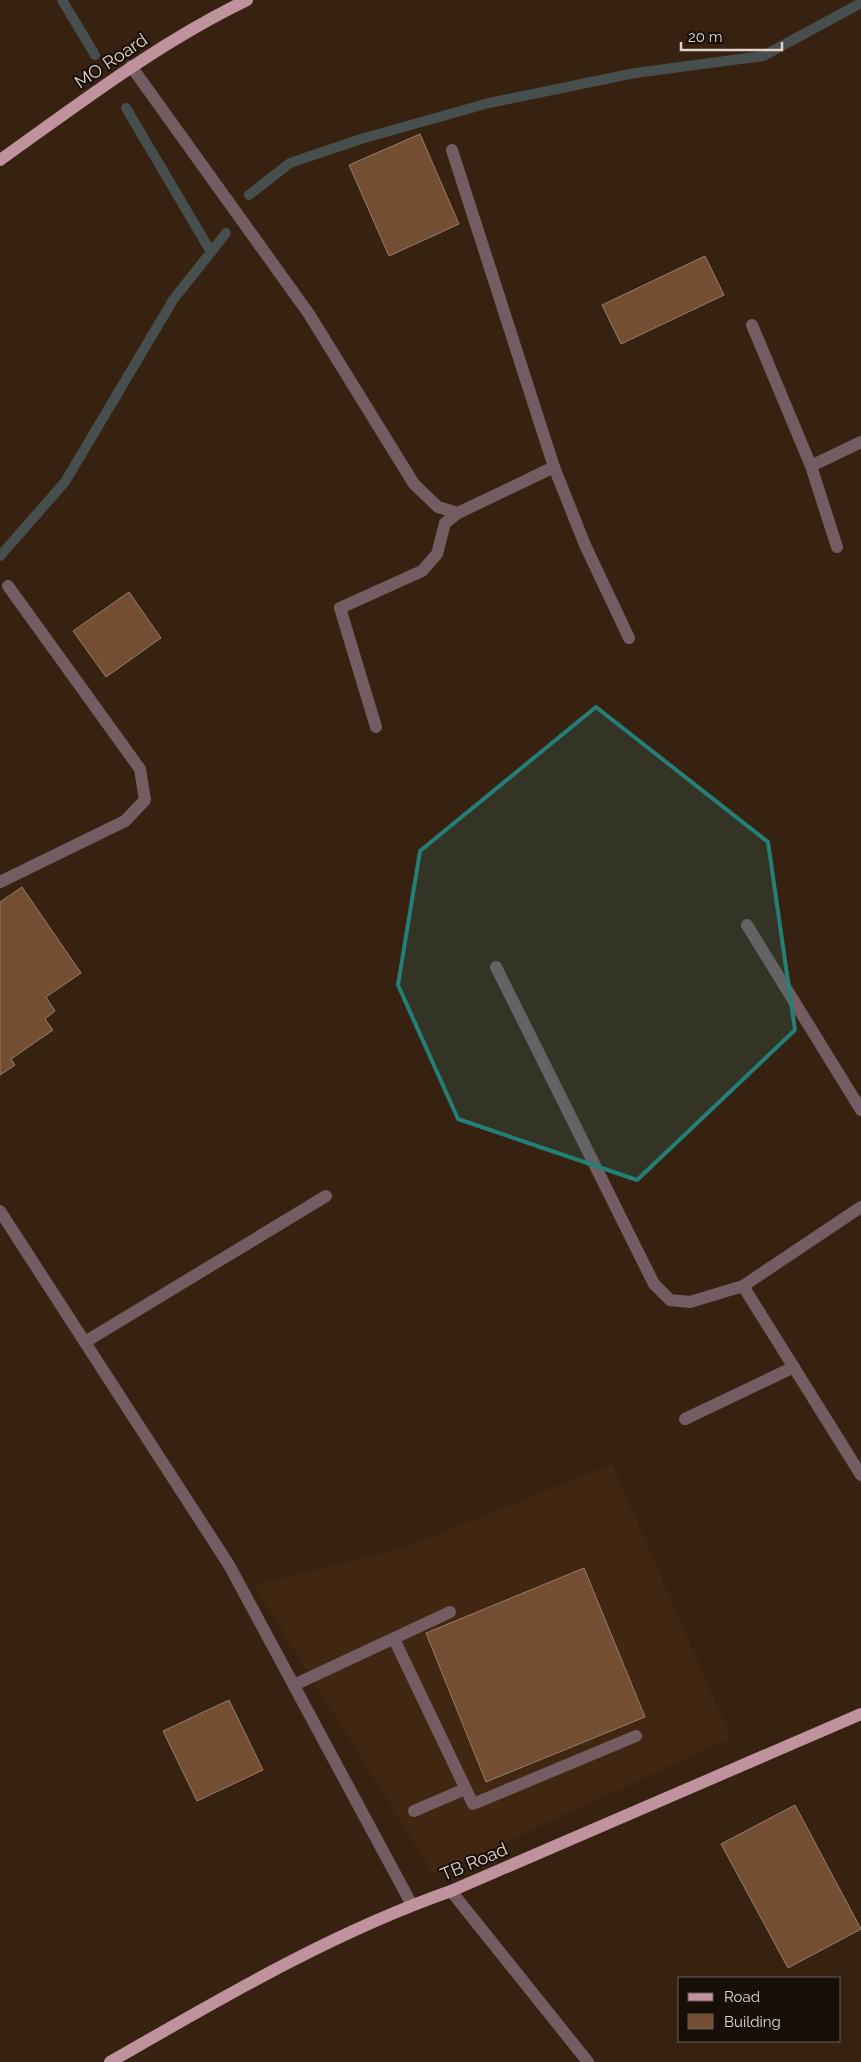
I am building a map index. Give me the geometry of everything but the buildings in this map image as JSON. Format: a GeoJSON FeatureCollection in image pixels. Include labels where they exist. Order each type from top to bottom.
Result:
{"type":"FeatureCollection","features":[{"type":"Feature","properties":{"kind":"main road","name":"MO Roard"},"geometry":{"type":"LineString","coordinates":[[0,160],[131,66],[213,16],[247,0]]}},
{"type":"Feature","properties":{"kind":"main road","name":"TB Road"},"geometry":{"type":"LineString","coordinates":[[110,2062],[261,1976],[412,1904],[451,1891],[861,1714]]}},
{"type":"Feature","properties":{"kind":"street"},"geometry":{"type":"LineString","coordinates":[[131,66],[309,314],[414,484],[438,507],[458,513]]}},
{"type":"Feature","properties":{"kind":"street"},"geometry":{"type":"LineString","coordinates":[[452,150],[554,467],[585,545],[629,638]]}},
{"type":"Feature","properties":{"kind":"street"},"geometry":{"type":"LineString","coordinates":[[752,325],[811,466],[837,547]]}},
{"type":"Feature","properties":{"kind":"street"},"geometry":{"type":"LineString","coordinates":[[811,466],[861,442]]}},
{"type":"Feature","properties":{"kind":"street"},"geometry":{"type":"LineString","coordinates":[[376,727],[340,608],[422,571],[437,554],[445,523],[458,513],[554,467]]}},
{"type":"Feature","properties":{"kind":"street"},"geometry":{"type":"LineString","coordinates":[[0,882],[125,821],[145,800],[140,769],[8,586]]}},
{"type":"Feature","properties":{"kind":"street"},"geometry":{"type":"LineString","coordinates":[[746,925],[861,1110]]}},
{"type":"Feature","properties":{"kind":"street"},"geometry":{"type":"LineString","coordinates":[[496,967],[654,1284],[670,1300],[690,1302],[743,1286],[861,1207]]}},
{"type":"Feature","properties":{"kind":"street"},"geometry":{"type":"LineString","coordinates":[[85,1342],[326,1196]]}},
{"type":"Feature","properties":{"kind":"street"},"geometry":{"type":"LineString","coordinates":[[0,1210],[229,1565],[412,1904]]}},
{"type":"Feature","properties":{"kind":"street"},"geometry":{"type":"LineString","coordinates":[[743,1286],[861,1475]]}},
{"type":"Feature","properties":{"kind":"street"},"geometry":{"type":"LineString","coordinates":[[685,1419],[794,1367]]}},
{"type":"Feature","properties":{"kind":"street"},"geometry":{"type":"LineString","coordinates":[[294,1684],[450,1612]]}},
{"type":"Feature","properties":{"kind":"street"},"geometry":{"type":"LineString","coordinates":[[394,1639],[473,1804],[636,1736]]}},
{"type":"Feature","properties":{"kind":"street"},"geometry":{"type":"LineString","coordinates":[[414,1811],[465,1789]]}},
{"type":"Feature","properties":{"kind":"street"},"geometry":{"type":"LineString","coordinates":[[451,1891],[588,2062]]}},
{"type":"Feature","properties":{"kind":"highlighted area"},"geometry":{"type":"Polygon","coordinates":[[[596,707],[768,842],[795,1030],[637,1180],[458,1119],[398,985],[420,851],[596,707]]]}},
{"type":"Feature","properties":{"kind":"shaded area"},"geometry":{"type":"Polygon","coordinates":[[[612,1464],[731,1738],[434,1875],[254,1585],[406,1547],[612,1464]]]}},
{"type":"Feature","properties":{"kind":"waterway"},"geometry":{"type":"LineString","coordinates":[[62,0],[95,55]]}},
{"type":"Feature","properties":{"kind":"waterway"},"geometry":{"type":"LineString","coordinates":[[249,195],[290,163],[361,139],[489,103],[635,73],[763,56],[861,3]]}},
{"type":"Feature","properties":{"kind":"waterway"},"geometry":{"type":"LineString","coordinates":[[126,108],[211,252]]}},
{"type":"Feature","properties":{"kind":"waterway"},"geometry":{"type":"LineString","coordinates":[[0,556],[65,482],[173,300],[226,233]]}}]}
